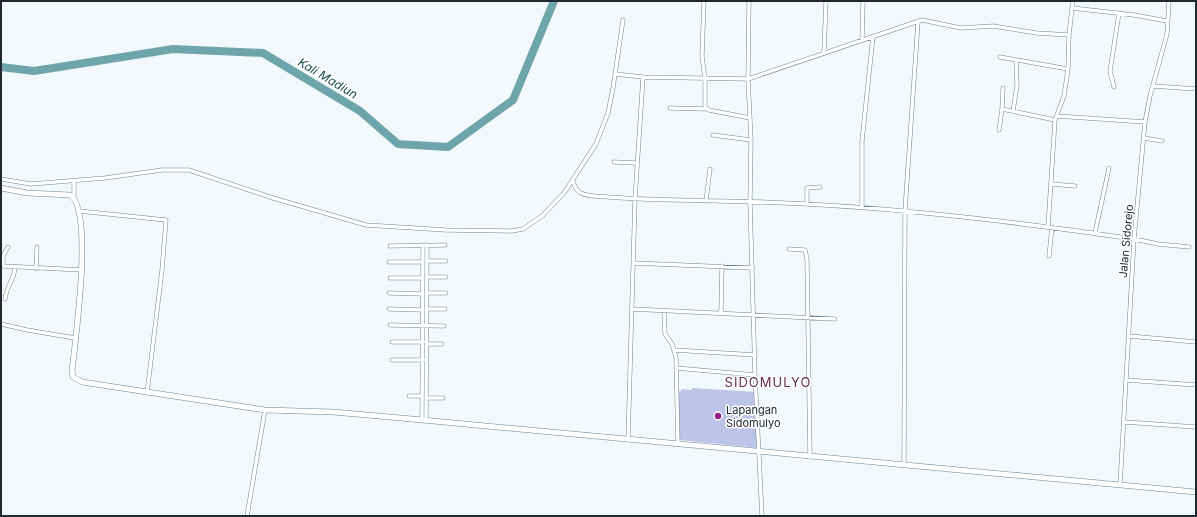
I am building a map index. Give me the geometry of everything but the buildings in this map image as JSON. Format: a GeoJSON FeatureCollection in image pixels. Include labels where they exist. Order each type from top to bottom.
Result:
{"type":"FeatureCollection","features":[{"type":"Feature","properties":{"kind":"main road"},"geometry":{"type":"LineString","coordinates":[[1,188],[27,193],[70,195],[74,198],[79,211],[83,245],[72,371],[73,377],[76,380],[147,393],[265,410],[332,412],[424,420],[1196,492]]}},
{"type":"Feature","properties":{"kind":"street"},"geometry":{"type":"LineString","coordinates":[[704,1],[702,56],[706,79],[704,104],[706,109]]}},
{"type":"Feature","properties":{"kind":"street"},"geometry":{"type":"LineString","coordinates":[[749,1],[748,79],[751,140],[750,202],[755,375],[762,516]]}},
{"type":"Feature","properties":{"kind":"street"},"geometry":{"type":"LineString","coordinates":[[824,52],[826,1]]}},
{"type":"Feature","properties":{"kind":"street"},"geometry":{"type":"LineString","coordinates":[[862,40],[863,1]]}},
{"type":"Feature","properties":{"kind":"street"},"geometry":{"type":"LineString","coordinates":[[1049,256],[1055,120],[1064,96],[1068,69],[1069,35],[1073,1]]}},
{"type":"Feature","properties":{"kind":"street","name":"Jalan Sidorejo"},"geometry":{"type":"LineString","coordinates":[[1120,485],[1125,422],[1134,239],[1145,122],[1167,34],[1169,1]]}},
{"type":"Feature","properties":{"kind":"street"},"geometry":{"type":"LineString","coordinates":[[1072,8],[1167,20]]}},
{"type":"Feature","properties":{"kind":"street"},"geometry":{"type":"LineString","coordinates":[[1114,87],[1110,71],[1119,13]]}},
{"type":"Feature","properties":{"kind":"street"},"geometry":{"type":"LineString","coordinates":[[1,179],[30,184],[74,181],[162,170],[189,170],[273,198],[366,226],[446,230],[512,231],[523,229],[542,216],[573,181],[596,144],[611,100],[623,20]]}},
{"type":"Feature","properties":{"kind":"street"},"geometry":{"type":"LineString","coordinates":[[615,74],[643,77],[748,79],[824,52],[928,20],[961,28],[993,26],[1037,33],[1069,35]]}},
{"type":"Feature","properties":{"kind":"street"},"geometry":{"type":"LineString","coordinates":[[904,465],[905,210],[918,22]]}},
{"type":"Feature","properties":{"kind":"street"},"geometry":{"type":"LineString","coordinates":[[862,207],[862,141],[873,36]]}},
{"type":"Feature","properties":{"kind":"street"},"geometry":{"type":"LineString","coordinates":[[1000,57],[1068,69]]}},
{"type":"Feature","properties":{"kind":"street"},"geometry":{"type":"LineString","coordinates":[[1013,112],[1017,84],[1016,61]]}},
{"type":"Feature","properties":{"kind":"street"},"geometry":{"type":"LineString","coordinates":[[628,440],[636,164],[643,77]]}},
{"type":"Feature","properties":{"kind":"street"},"geometry":{"type":"LineString","coordinates":[[1153,86],[1196,89]]}},
{"type":"Feature","properties":{"kind":"street"},"geometry":{"type":"LineString","coordinates":[[1000,130],[1003,88]]}},
{"type":"Feature","properties":{"kind":"street"},"geometry":{"type":"LineString","coordinates":[[670,108],[706,109],[750,118]]}},
{"type":"Feature","properties":{"kind":"street"},"geometry":{"type":"LineString","coordinates":[[1002,109],[1055,120]]}},
{"type":"Feature","properties":{"kind":"street"},"geometry":{"type":"LineString","coordinates":[[1057,116],[1145,122]]}},
{"type":"Feature","properties":{"kind":"street"},"geometry":{"type":"LineString","coordinates":[[713,136],[751,140]]}},
{"type":"Feature","properties":{"kind":"street"},"geometry":{"type":"LineString","coordinates":[[1144,138],[1162,141]]}},
{"type":"Feature","properties":{"kind":"street"},"geometry":{"type":"LineString","coordinates":[[614,162],[636,164]]}},
{"type":"Feature","properties":{"kind":"street"},"geometry":{"type":"LineString","coordinates":[[1095,233],[1109,168]]}},
{"type":"Feature","properties":{"kind":"street"},"geometry":{"type":"LineString","coordinates":[[706,201],[710,169]]}},
{"type":"Feature","properties":{"kind":"street"},"geometry":{"type":"LineString","coordinates":[[74,181],[74,198]]}},
{"type":"Feature","properties":{"kind":"street"},"geometry":{"type":"LineString","coordinates":[[573,181],[575,188],[581,194],[635,199],[807,204],[905,210],[1050,227],[1134,239],[1158,244],[1189,247]]}},
{"type":"Feature","properties":{"kind":"street"},"geometry":{"type":"LineString","coordinates":[[1051,184],[1076,186]]}},
{"type":"Feature","properties":{"kind":"street"},"geometry":{"type":"LineString","coordinates":[[807,204],[807,188],[820,187]]}},
{"type":"Feature","properties":{"kind":"street"},"geometry":{"type":"LineString","coordinates":[[79,211],[166,220],[162,270],[147,393]]}},
{"type":"Feature","properties":{"kind":"street"},"geometry":{"type":"LineString","coordinates":[[390,246],[446,245]]}},
{"type":"Feature","properties":{"kind":"street"},"geometry":{"type":"LineString","coordinates":[[424,420],[425,246]]}},
{"type":"Feature","properties":{"kind":"street"},"geometry":{"type":"LineString","coordinates":[[8,247],[3,256],[1,265],[15,268],[82,270]]}},
{"type":"Feature","properties":{"kind":"street"},"geometry":{"type":"LineString","coordinates":[[36,269],[37,247]]}},
{"type":"Feature","properties":{"kind":"street"},"geometry":{"type":"LineString","coordinates":[[789,249],[806,250],[809,318],[810,457]]}},
{"type":"Feature","properties":{"kind":"street"},"geometry":{"type":"LineString","coordinates":[[389,262],[446,261]]}},
{"type":"Feature","properties":{"kind":"street"},"geometry":{"type":"LineString","coordinates":[[633,263],[753,268]]}},
{"type":"Feature","properties":{"kind":"street"},"geometry":{"type":"LineString","coordinates":[[721,313],[722,266]]}},
{"type":"Feature","properties":{"kind":"street"},"geometry":{"type":"LineString","coordinates":[[5,299],[7,288],[14,275],[15,268]]}},
{"type":"Feature","properties":{"kind":"street"},"geometry":{"type":"LineString","coordinates":[[390,278],[446,277]]}},
{"type":"Feature","properties":{"kind":"street"},"geometry":{"type":"LineString","coordinates":[[389,293],[446,293]]}},
{"type":"Feature","properties":{"kind":"street"},"geometry":{"type":"LineString","coordinates":[[389,309],[446,309]]}},
{"type":"Feature","properties":{"kind":"street"},"geometry":{"type":"LineString","coordinates":[[632,309],[835,319]]}},
{"type":"Feature","properties":{"kind":"street"},"geometry":{"type":"LineString","coordinates":[[664,311],[665,334],[674,350],[676,368],[678,444]]}},
{"type":"Feature","properties":{"kind":"street"},"geometry":{"type":"LineString","coordinates":[[1,324],[26,330],[75,338]]}},
{"type":"Feature","properties":{"kind":"street"},"geometry":{"type":"LineString","coordinates":[[390,325],[444,326]]}},
{"type":"Feature","properties":{"kind":"street"},"geometry":{"type":"LineString","coordinates":[[1129,336],[1196,342]]}},
{"type":"Feature","properties":{"kind":"street"},"geometry":{"type":"LineString","coordinates":[[392,342],[442,344]]}},
{"type":"Feature","properties":{"kind":"street"},"geometry":{"type":"LineString","coordinates":[[424,397],[423,360],[425,343]]}},
{"type":"Feature","properties":{"kind":"street"},"geometry":{"type":"LineString","coordinates":[[674,350],[755,355]]}},
{"type":"Feature","properties":{"kind":"street"},"geometry":{"type":"LineString","coordinates":[[392,360],[423,360]]}},
{"type":"Feature","properties":{"kind":"street"},"geometry":{"type":"LineString","coordinates":[[676,368],[755,375]]}},
{"type":"Feature","properties":{"kind":"street"},"geometry":{"type":"LineString","coordinates":[[1126,380],[1196,385]]}},
{"type":"Feature","properties":{"kind":"street"},"geometry":{"type":"LineString","coordinates":[[409,396],[443,398]]}},
{"type":"Feature","properties":{"kind":"street"},"geometry":{"type":"LineString","coordinates":[[247,516],[265,410]]}},
{"type":"Feature","properties":{"kind":"street"},"geometry":{"type":"LineString","coordinates":[[1125,422],[1196,427]]}},
{"type":"Feature","properties":{"kind":"shaded area","name":"Lapangan Sidomulyo"},"geometry":{"type":"Polygon","coordinates":[[[692,388],[756,392],[758,448],[680,440],[677,391],[681,391],[681,389],[692,390],[692,388]]]}},
{"type":"Feature","properties":{"kind":"waterway","name":"Kali Madiun"},"geometry":{"type":"LineString","coordinates":[[1,67],[34,71],[173,49],[263,53],[360,111],[398,144],[448,147],[513,100],[554,1]]}},
{"type":"Feature","properties":{"kind":"place","name":"Lapangan Sidomulyo"},"geometry":{"type":"Point","coordinates":[718,416]}},
{"type":"Feature","properties":{"kind":"district","name":"SIDOMULYO"},"geometry":{"type":"Point","coordinates":[768,382]}}]}
